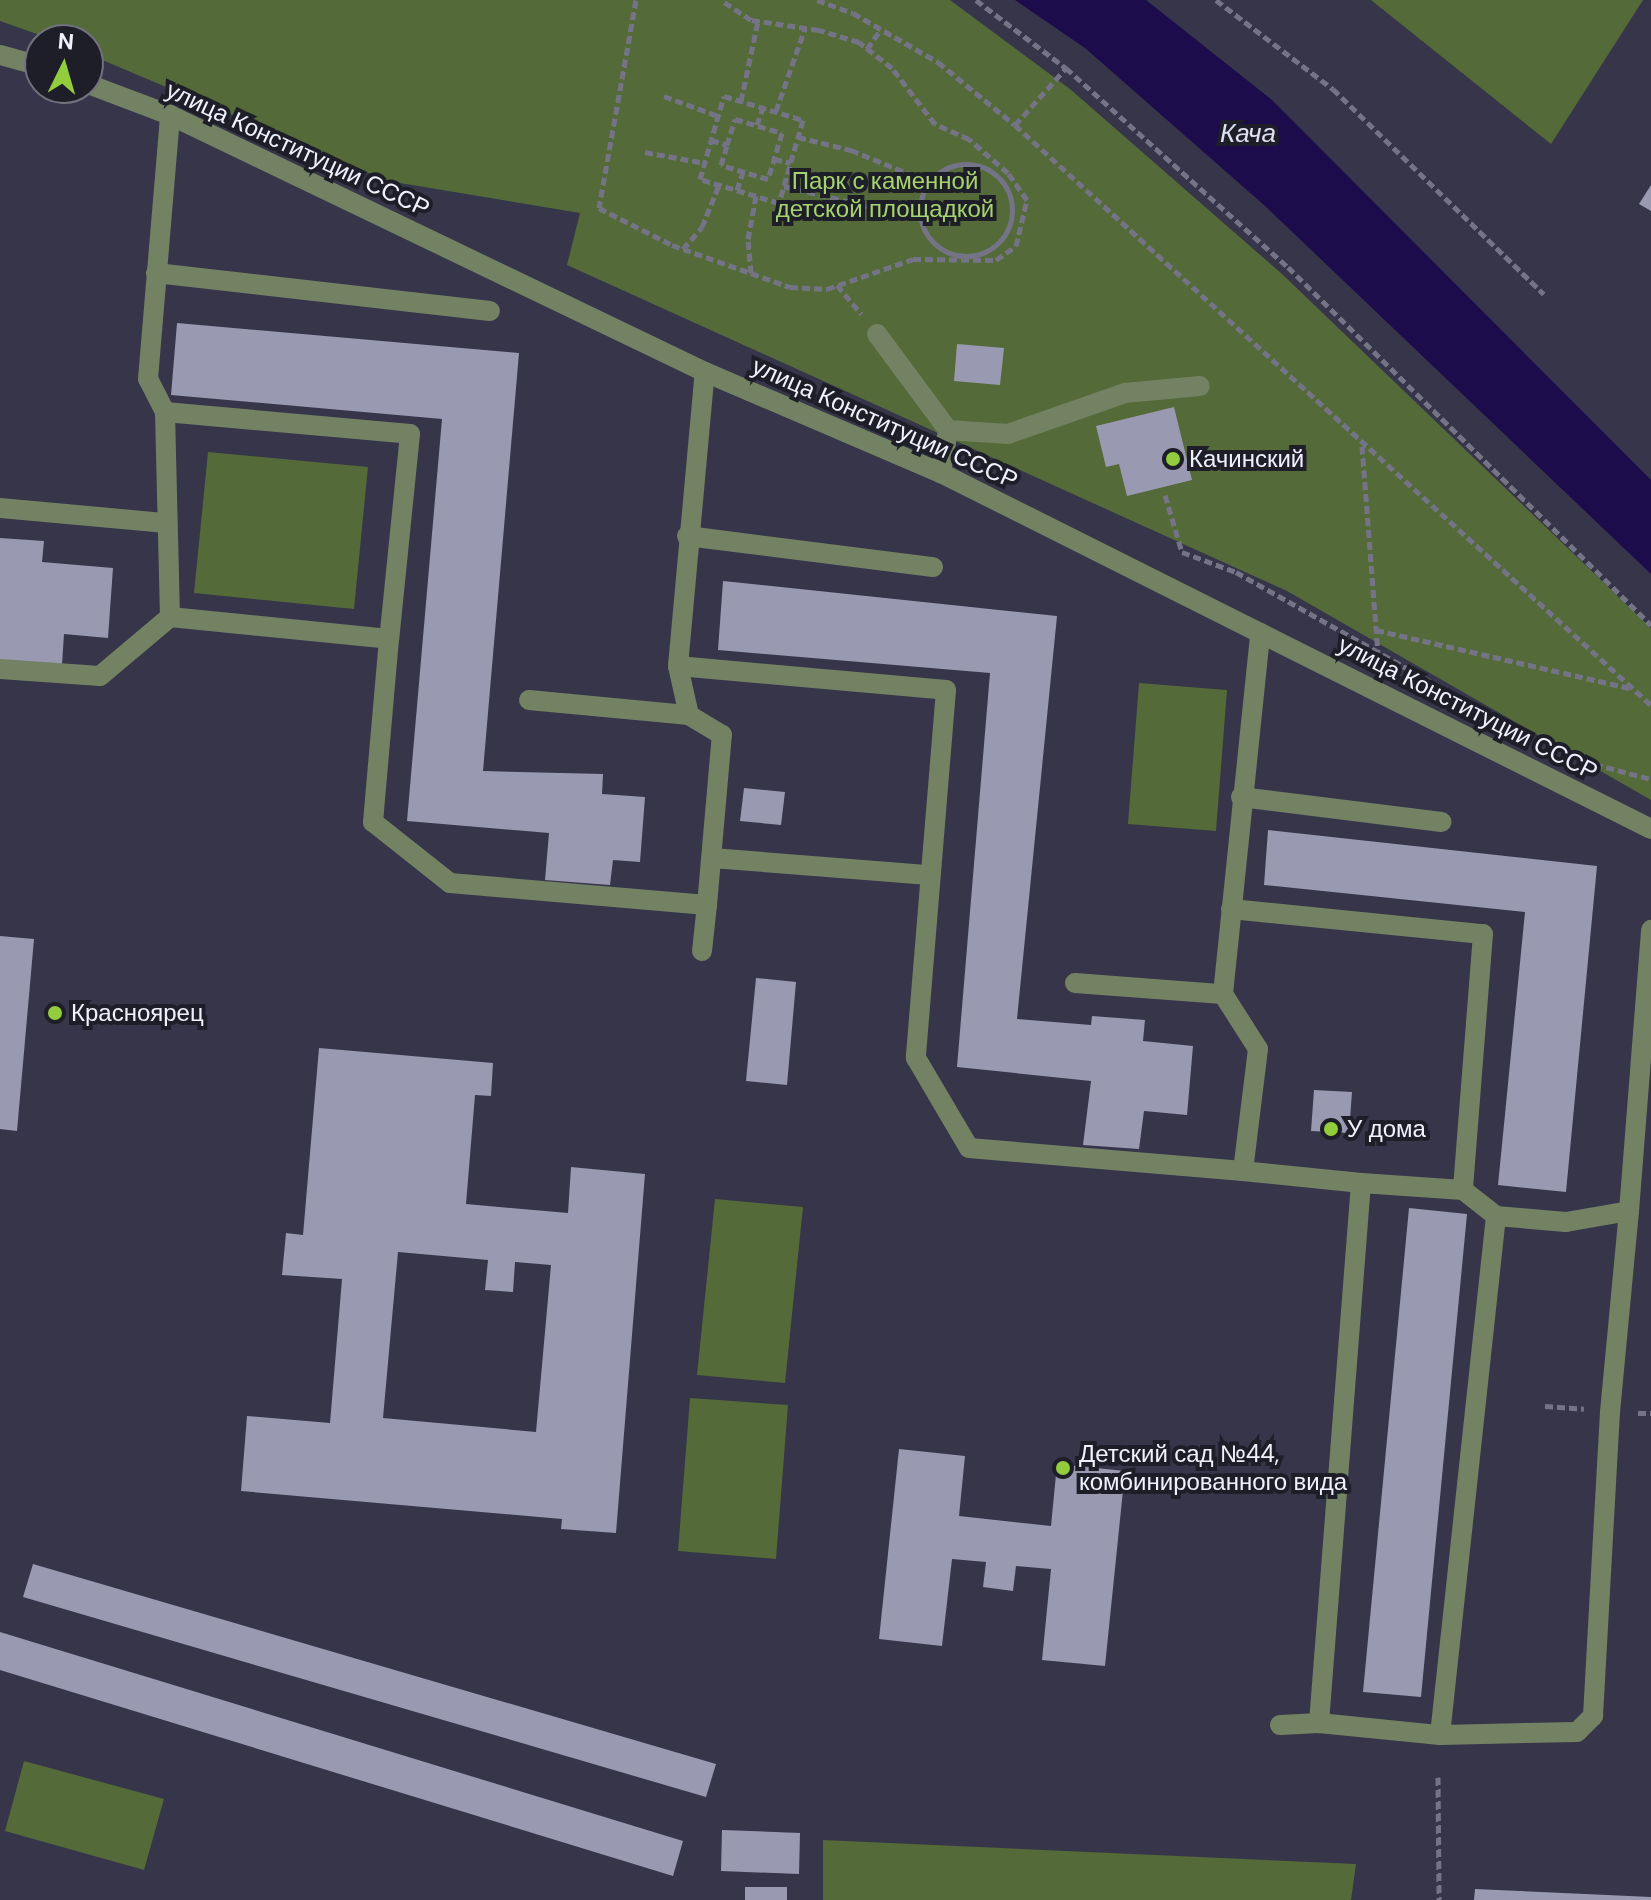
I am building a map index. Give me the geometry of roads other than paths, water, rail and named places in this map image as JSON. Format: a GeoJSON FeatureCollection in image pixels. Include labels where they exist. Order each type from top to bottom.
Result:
{"type":"FeatureCollection","features":[{"type":"Feature","properties":{"kind":"street"},"geometry":{"type":"LineString","coordinates":[[0,55],[24,62]]}},
{"type":"Feature","properties":{"kind":"street","name":"улица Конституции СССР"},"geometry":{"type":"LineString","coordinates":[[104,90],[170,115],[705,372],[941,473],[1651,829]]}},
{"type":"Feature","properties":{"kind":"street"},"geometry":{"type":"LineString","coordinates":[[170,115],[148,379],[165,412],[170,617]]}},
{"type":"Feature","properties":{"kind":"street"},"geometry":{"type":"LineString","coordinates":[[156,273],[490,311]]}},
{"type":"Feature","properties":{"kind":"street"},"geometry":{"type":"LineString","coordinates":[[877,334],[948,430],[941,473]]}},
{"type":"Feature","properties":{"kind":"street"},"geometry":{"type":"LineString","coordinates":[[689,715],[678,666],[687,536],[705,372]]}},
{"type":"Feature","properties":{"kind":"street"},"geometry":{"type":"LineString","coordinates":[[948,430],[1008,434],[1125,393],[1200,386]]}},
{"type":"Feature","properties":{"kind":"street"},"geometry":{"type":"LineString","coordinates":[[165,412],[410,434],[373,822],[450,883],[707,905]]}},
{"type":"Feature","properties":{"kind":"street"},"geometry":{"type":"LineString","coordinates":[[0,508],[166,523]]}},
{"type":"Feature","properties":{"kind":"street"},"geometry":{"type":"LineString","coordinates":[[687,536],[933,567]]}},
{"type":"Feature","properties":{"kind":"street"},"geometry":{"type":"LineString","coordinates":[[0,669],[100,676],[170,617],[389,639]]}},
{"type":"Feature","properties":{"kind":"street"},"geometry":{"type":"LineString","coordinates":[[1243,1171],[1258,1049],[1223,994],[1260,633]]}},
{"type":"Feature","properties":{"kind":"street"},"geometry":{"type":"LineString","coordinates":[[678,666],[946,690],[916,1058],[969,1148],[1463,1190],[1496,1216],[1566,1222],[1629,1211]]}},
{"type":"Feature","properties":{"kind":"street"},"geometry":{"type":"LineString","coordinates":[[529,700],[689,715],[722,735],[702,951]]}},
{"type":"Feature","properties":{"kind":"street"},"geometry":{"type":"LineString","coordinates":[[1241,797],[1441,822]]}},
{"type":"Feature","properties":{"kind":"street"},"geometry":{"type":"LineString","coordinates":[[712,858],[929,875]]}},
{"type":"Feature","properties":{"kind":"street"},"geometry":{"type":"LineString","coordinates":[[1231,909],[1483,934],[1463,1190]]}},
{"type":"Feature","properties":{"kind":"street"},"geometry":{"type":"LineString","coordinates":[[1280,1725],[1319,1723],[1440,1735],[1577,1732],[1593,1716],[1610,1412],[1651,930]]}},
{"type":"Feature","properties":{"kind":"street"},"geometry":{"type":"LineString","coordinates":[[1075,983],[1223,994]]}},
{"type":"Feature","properties":{"kind":"street"},"geometry":{"type":"LineString","coordinates":[[1319,1723],[1361,1183]]}},
{"type":"Feature","properties":{"kind":"street"},"geometry":{"type":"LineString","coordinates":[[1440,1735],[1496,1216]]}},
{"type":"Feature","properties":{"kind":"water","name":"Кача"},"geometry":{"type":"Polygon","coordinates":[[[1015,0],[1146,0],[1272,100],[1651,480],[1651,574],[1264,205],[1085,48],[1015,0]]]}},
{"type":"Feature","properties":{"kind":"place","name":"Качинский"},"geometry":{"type":"Point","coordinates":[1173,459]}},
{"type":"Feature","properties":{"kind":"place","name":"Красноярец"},"geometry":{"type":"Point","coordinates":[55,1013]}},
{"type":"Feature","properties":{"kind":"place","name":"У дома"},"geometry":{"type":"Point","coordinates":[1331,1129]}},
{"type":"Feature","properties":{"kind":"place","name":"Детский сад №44, комбинированного вида"},"geometry":{"type":"Point","coordinates":[1063,1468]}},
{"type":"Feature","properties":{"kind":"park label","name":"Парк с каменной детской площадкой"},"geometry":{"type":"Point","coordinates":[885,195]}}]}
